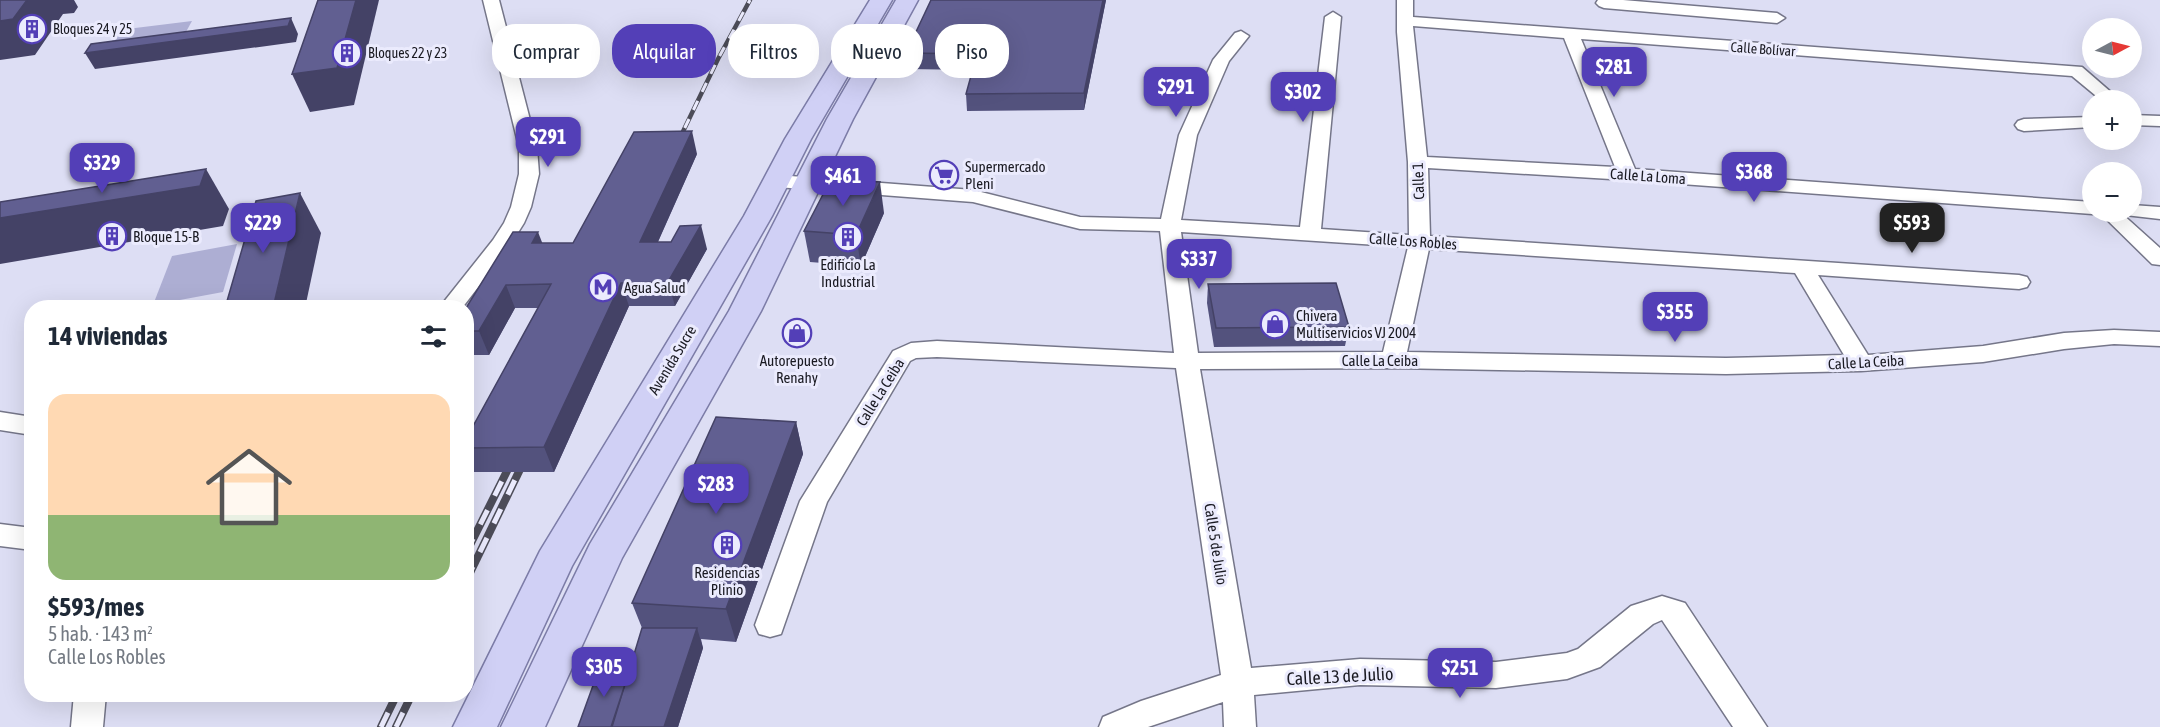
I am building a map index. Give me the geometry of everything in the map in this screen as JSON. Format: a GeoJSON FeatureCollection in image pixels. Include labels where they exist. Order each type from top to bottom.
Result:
{"type":"FeatureCollection","features":[{"type":"Feature","properties":{"kind":"main road","name":"Avenida Sucre"},"geometry":{"type":"LineString","coordinates":[[523,727],[604,555],[745,311],[793,182],[798,139],[881,0]]}},
{"type":"Feature","properties":{"kind":"main road","name":"Avenida Sucre"},"geometry":{"type":"LineString","coordinates":[[475,727],[554,562],[793,182],[840,119],[907,0]]}},
{"type":"Feature","properties":{"kind":"street"},"geometry":{"type":"LineString","coordinates":[[456,300],[502,243],[514,223],[521,207],[529,174],[528,147],[491,0]]}},
{"type":"Feature","properties":{"kind":"street","name":"Calle 1"},"geometry":{"type":"LineString","coordinates":[[1393,360],[1420,242],[1418,162],[1405,0]]}},
{"type":"Feature","properties":{"kind":"street"},"geometry":{"type":"LineString","coordinates":[[1603,2],[1777,18]]}},
{"type":"Feature","properties":{"kind":"street"},"geometry":{"type":"LineString","coordinates":[[1603,2],[1620,37]]}},
{"type":"Feature","properties":{"kind":"street"},"geometry":{"type":"LineString","coordinates":[[1310,234],[1333,16]]}},
{"type":"Feature","properties":{"kind":"street","name":"Calle Bolívar"},"geometry":{"type":"LineString","coordinates":[[1405,21],[2076,71],[2100,90]]}},
{"type":"Feature","properties":{"kind":"street"},"geometry":{"type":"LineString","coordinates":[[1571,34],[1627,174]]}},
{"type":"Feature","properties":{"kind":"street","name":"Calle 5 de Julio"},"geometry":{"type":"LineString","coordinates":[[1240,727],[1238,683],[1188,361],[1170,225],[1188,135],[1221,60],[1241,36]]}},
{"type":"Feature","properties":{"kind":"street"},"geometry":{"type":"LineString","coordinates":[[2142,120],[2160,121]]}},
{"type":"Feature","properties":{"kind":"street"},"geometry":{"type":"LineString","coordinates":[[2024,125],[2082,122]]}},
{"type":"Feature","properties":{"kind":"street","name":"Calle La Loma"},"geometry":{"type":"LineString","coordinates":[[1418,162],[1627,174],[2082,207]]}},
{"type":"Feature","properties":{"kind":"street","name":"Calle Los Robles"},"geometry":{"type":"LineString","coordinates":[[793,182],[973,196],[1080,223],[1170,225],[2019,282]]}},
{"type":"Feature","properties":{"kind":"street"},"geometry":{"type":"LineString","coordinates":[[2142,212],[2160,213]]}},
{"type":"Feature","properties":{"kind":"street"},"geometry":{"type":"LineString","coordinates":[[2120,222],[2160,259]]}},
{"type":"Feature","properties":{"kind":"street"},"geometry":{"type":"LineString","coordinates":[[1801,266],[1861,363]]}},
{"type":"Feature","properties":{"kind":"street","name":"Calle La Ceiba"},"geometry":{"type":"LineString","coordinates":[[770,626],[814,501],[901,356],[911,351],[937,348],[1188,361],[1393,360],[1726,366],[1861,363],[1983,354],[2064,341],[2114,337],[2160,339]]}},
{"type":"Feature","properties":{"kind":"street"},"geometry":{"type":"LineString","coordinates":[[0,421],[24,425]]}},
{"type":"Feature","properties":{"kind":"street"},"geometry":{"type":"LineString","coordinates":[[0,535],[24,538]]}},
{"type":"Feature","properties":{"kind":"street","name":"Calle 13 de Julio"},"geometry":{"type":"LineString","coordinates":[[1115,727],[1141,715],[1238,683],[1360,672],[1496,675],[1567,666],[1589,658],[1642,615],[1662,608],[1674,612],[1751,727]]}},
{"type":"Feature","properties":{"kind":"street"},"geometry":{"type":"LineString","coordinates":[[87,727],[89,702]]}},
{"type":"Feature","properties":{"kind":"shaded area"},"geometry":{"type":"Polygon","coordinates":[[[192,21],[182,39],[107,49],[119,30],[192,21]]]}},
{"type":"Feature","properties":{"kind":"shaded area"},"geometry":{"type":"Polygon","coordinates":[[[237,244],[223,292],[180,300],[155,300],[172,256],[237,244]]]}},
{"type":"Feature","properties":{"kind":"building"},"geometry":{"type":"Polygon","coordinates":[[[0,0],[27,0],[13,19],[0,21],[0,0]]]}},
{"type":"Feature","properties":{"kind":"building"},"geometry":{"type":"Polygon","coordinates":[[[318,0],[356,0],[337,68],[292,74],[318,0]]]}},
{"type":"Feature","properties":{"kind":"building"},"geometry":{"type":"Polygon","coordinates":[[[931,0],[1103,0],[1084,93],[966,94],[970,78],[1009,78],[1009,24],[935,24],[935,53],[923,53],[923,24],[920,24],[931,0]]]}},
{"type":"Feature","properties":{"kind":"building"},"geometry":{"type":"Polygon","coordinates":[[[291,18],[288,26],[85,53],[91,44],[291,18]]]}},
{"type":"Feature","properties":{"kind":"building"},"geometry":{"type":"Polygon","coordinates":[[[692,131],[640,242],[671,242],[680,226],[701,225],[668,282],[621,283],[544,447],[474,448],[474,424],[551,284],[506,285],[479,331],[474,331],[474,300],[471,300],[513,232],[538,232],[532,243],[573,243],[634,132],[692,131]]]}},
{"type":"Feature","properties":{"kind":"building"},"geometry":{"type":"Polygon","coordinates":[[[206,169],[200,186],[0,218],[0,202],[206,169]]]}},
{"type":"Feature","properties":{"kind":"building"},"geometry":{"type":"Polygon","coordinates":[[[831,179],[880,182],[856,235],[804,231],[831,179]]]}},
{"type":"Feature","properties":{"kind":"building"},"geometry":{"type":"Polygon","coordinates":[[[300,193],[275,300],[227,300],[256,201],[300,193]]]}},
{"type":"Feature","properties":{"kind":"building"},"geometry":{"type":"Polygon","coordinates":[[[1336,283],[1349,327],[1216,328],[1208,284],[1336,283]]]}},
{"type":"Feature","properties":{"kind":"building","name":"Residencias Plinio"},"geometry":{"type":"Polygon","coordinates":[[[716,417],[796,422],[726,609],[632,603],[716,417]]]}},
{"type":"Feature","properties":{"kind":"building"},"geometry":{"type":"Polygon","coordinates":[[[642,628],[697,628],[664,727],[612,727],[642,628]]]}},
{"type":"Feature","properties":{"kind":"building"},"geometry":{"type":"Polygon","coordinates":[[[599,669],[630,669],[611,727],[578,727],[599,669]]]}},
{"type":"Feature","properties":{"kind":"railway"},"geometry":{"type":"LineString","coordinates":[[676,146],[718,59],[750,0]]}},
{"type":"Feature","properties":{"kind":"railway"},"geometry":{"type":"LineString","coordinates":[[474,564],[526,457]]}},
{"type":"Feature","properties":{"kind":"railway"},"geometry":{"type":"LineString","coordinates":[[474,537],[513,459]]}},
{"type":"Feature","properties":{"kind":"railway"},"geometry":{"type":"LineString","coordinates":[[381,727],[393,702]]}},
{"type":"Feature","properties":{"kind":"railway"},"geometry":{"type":"LineString","coordinates":[[396,727],[408,702]]}},
{"type":"Feature","properties":{"kind":"place","name":"Bloques 24 y 25"},"geometry":{"type":"Point","coordinates":[32,29]}},
{"type":"Feature","properties":{"kind":"place","name":"Bloques 22 y 23"},"geometry":{"type":"Point","coordinates":[347,53]}},
{"type":"Feature","properties":{"kind":"place","name":"Supermercado Pleni"},"geometry":{"type":"Point","coordinates":[944,175]}},
{"type":"Feature","properties":{"kind":"place","name":"Bloque 15-B"},"geometry":{"type":"Point","coordinates":[112,236]}},
{"type":"Feature","properties":{"kind":"place","name":"Edificio La Industrial"},"geometry":{"type":"Point","coordinates":[848,237]}},
{"type":"Feature","properties":{"kind":"place","name":"Agua Salud"},"geometry":{"type":"Point","coordinates":[603,287]}},
{"type":"Feature","properties":{"kind":"place","name":"Chivera Multiservicios VJ 2004"},"geometry":{"type":"Point","coordinates":[1275,324]}},
{"type":"Feature","properties":{"kind":"place","name":"Autorepuesto Renahy"},"geometry":{"type":"Point","coordinates":[797,333]}},
{"type":"Feature","properties":{"kind":"place","name":"Residencias Plinio"},"geometry":{"type":"Point","coordinates":[727,545]}}]}
